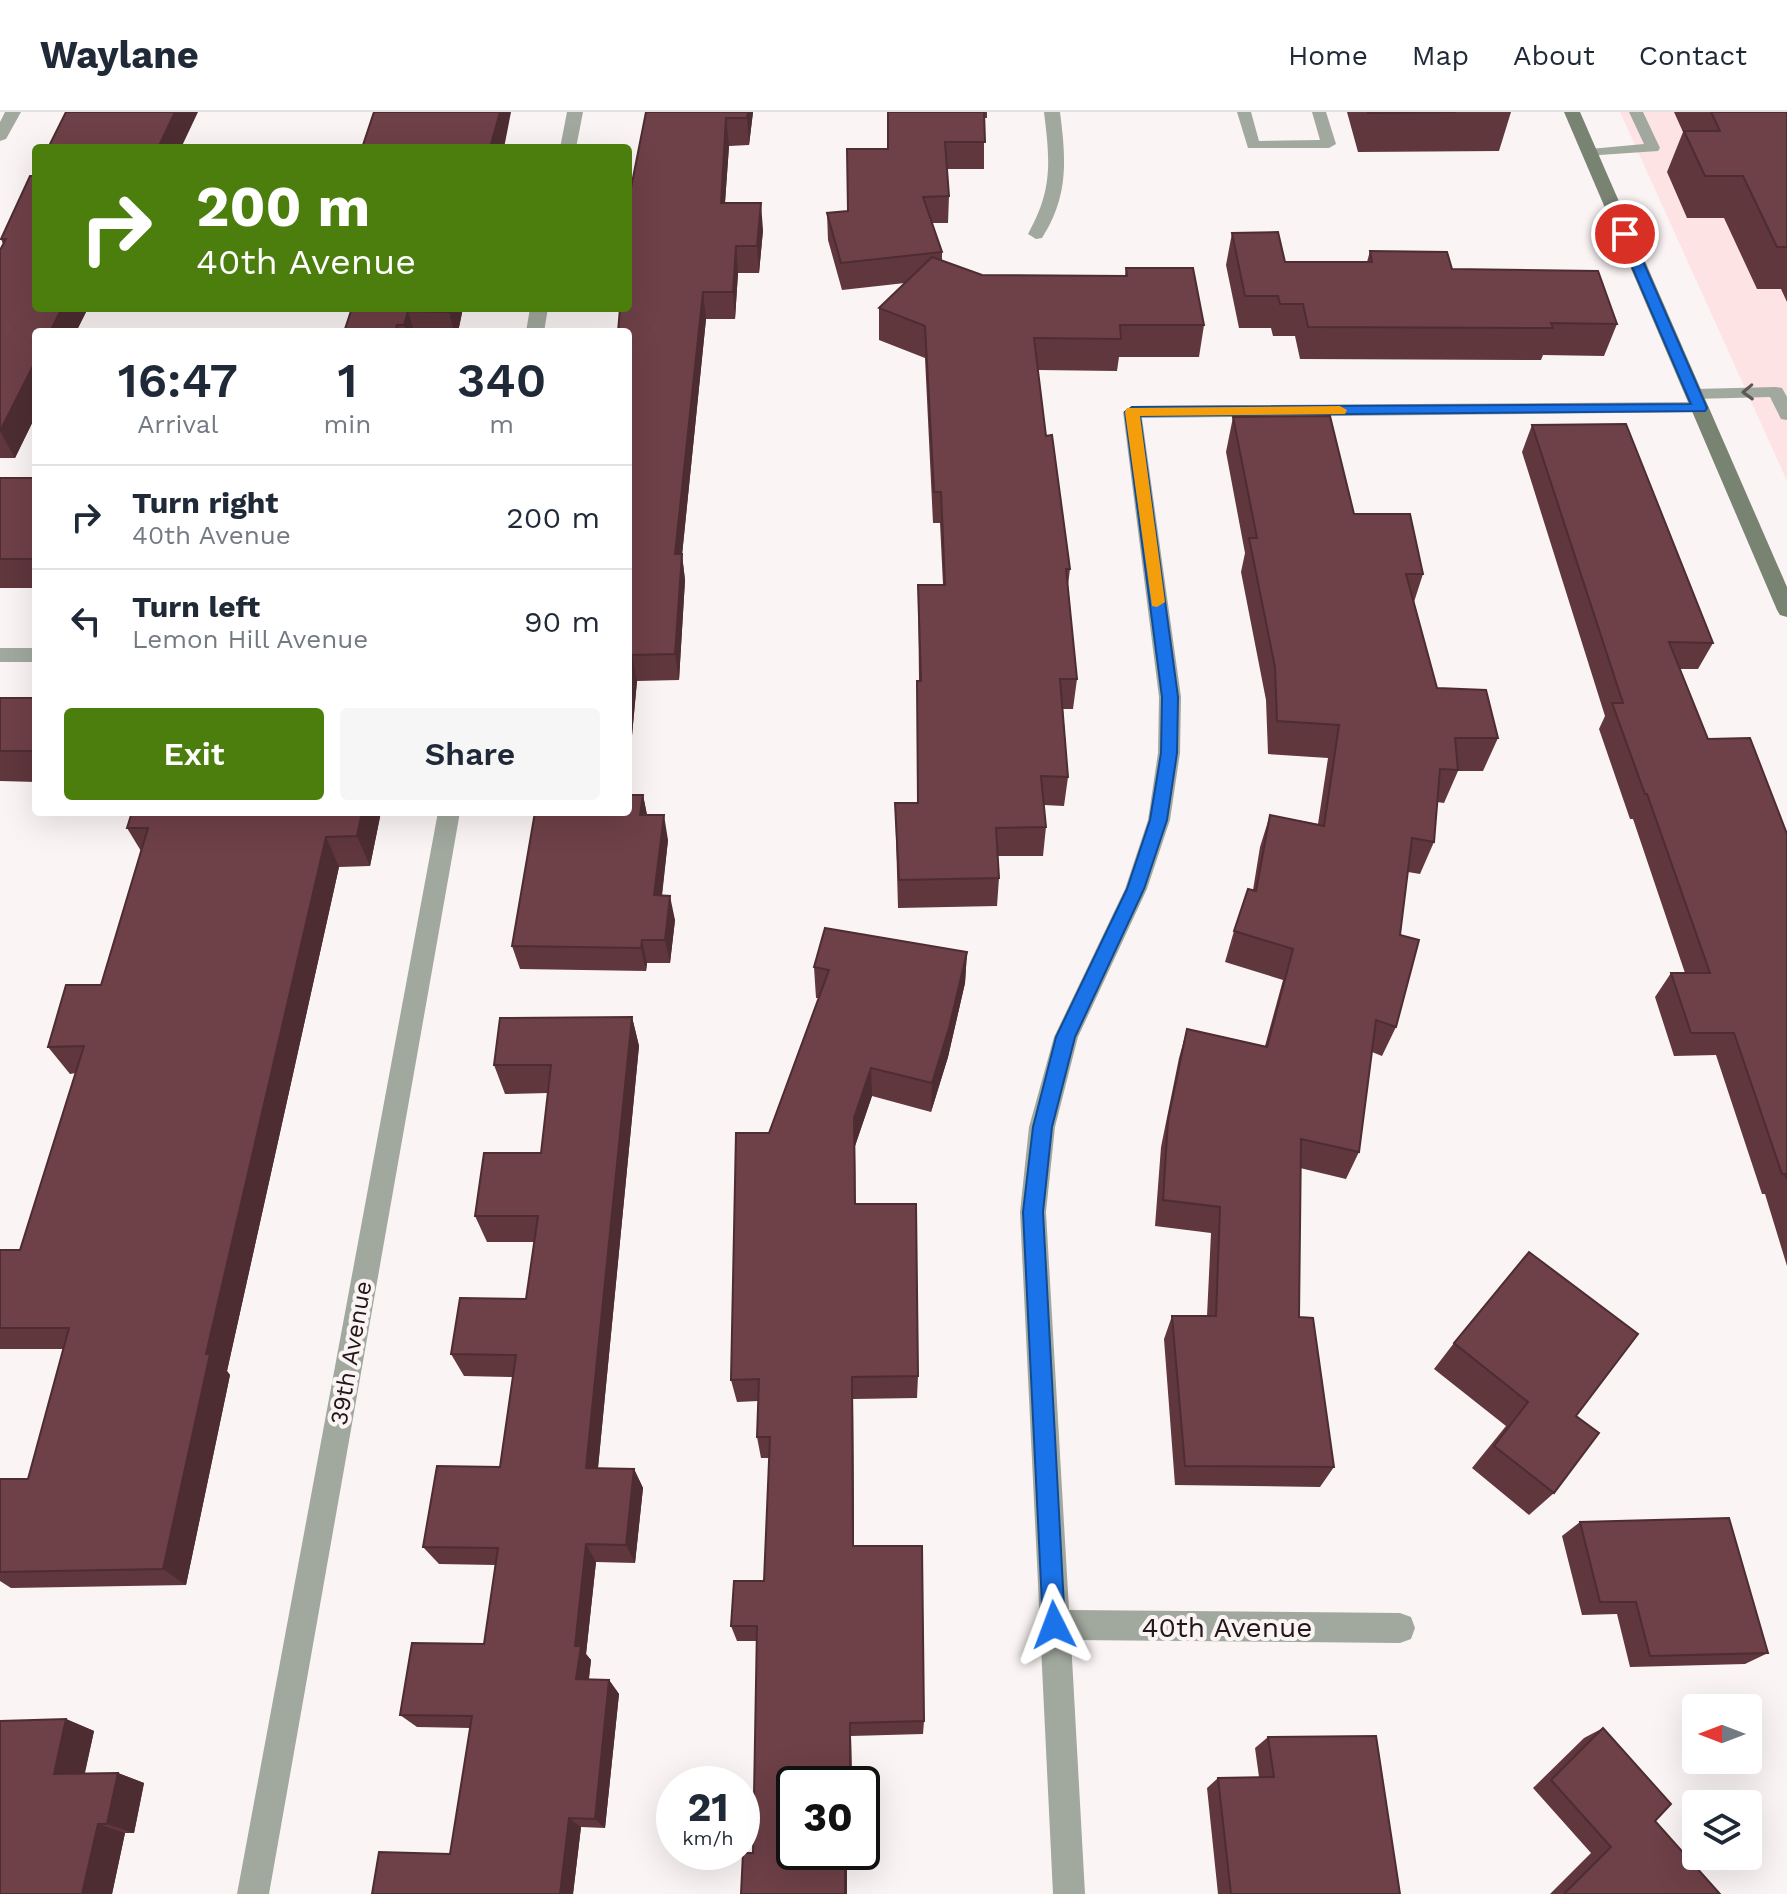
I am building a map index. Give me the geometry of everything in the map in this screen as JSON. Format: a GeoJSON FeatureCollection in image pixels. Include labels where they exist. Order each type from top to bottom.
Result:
{"type":"FeatureCollection","features":[{"type":"Feature","properties":{"kind":"street"},"geometry":{"type":"LineString","coordinates":[[0,136],[13,112]]}},
{"type":"Feature","properties":{"kind":"street"},"geometry":{"type":"LineString","coordinates":[[569,144],[575,112]]}},
{"type":"Feature","properties":{"kind":"street"},"geometry":{"type":"LineString","coordinates":[[1036,234],[1052,206],[1059,180],[1052,112]]}},
{"type":"Feature","properties":{"kind":"street"},"geometry":{"type":"LineString","coordinates":[[1572,112],[1782,589],[1787,610]]}},
{"type":"Feature","properties":{"kind":"street"},"geometry":{"type":"LineString","coordinates":[[1069,1894],[1033,1212],[1042,1127],[1066,1037],[1136,889],[1159,820],[1169,753],[1170,697],[1132,412],[1697,401]]}},
{"type":"Feature","properties":{"kind":"street"},"geometry":{"type":"LineString","coordinates":[[0,655],[32,655]]}},
{"type":"Feature","properties":{"kind":"street","name":"39th Avenue"},"geometry":{"type":"LineString","coordinates":[[253,1894],[448,816]]}},
{"type":"Feature","properties":{"kind":"street","name":"40th Avenue"},"geometry":{"type":"LineString","coordinates":[[1054,1625],[1400,1628]]}},
{"type":"Feature","properties":{"kind":"lane"},"geometry":{"type":"LineString","coordinates":[[1244,112],[1253,145],[1329,144],[1319,112]]}},
{"type":"Feature","properties":{"kind":"lane"},"geometry":{"type":"LineString","coordinates":[[1590,153],[1653,148],[1636,112]]}},
{"type":"Feature","properties":{"kind":"lane"},"geometry":{"type":"LineString","coordinates":[[1697,401],[1776,392],[1787,415]]}},
{"type":"Feature","properties":{"kind":"shaded area"},"geometry":{"type":"Polygon","coordinates":[[[1620,112],[1787,112],[1787,481],[1620,112]]]}},
{"type":"Feature","properties":{"kind":"building"},"geometry":{"type":"Polygon","coordinates":[[[66,112],[175,112],[160,144],[50,144],[66,112]]]}},
{"type":"Feature","properties":{"kind":"building"},"geometry":{"type":"Polygon","coordinates":[[[374,112],[500,112],[491,144],[363,144],[374,112]]]}},
{"type":"Feature","properties":{"kind":"building"},"geometry":{"type":"Polygon","coordinates":[[[646,112],[748,112],[747,118],[726,118],[721,203],[761,203],[757,246],[736,246],[733,292],[703,292],[675,554],[682,554],[675,654],[632,655],[632,328],[618,328],[620,312],[632,312],[632,183],[646,112]]]}},
{"type":"Feature","properties":{"kind":"building"},"geometry":{"type":"Polygon","coordinates":[[[888,112],[984,112],[985,142],[945,142],[949,196],[923,197],[942,252],[841,263],[827,213],[848,211],[847,149],[888,149],[888,112]]]}},
{"type":"Feature","properties":{"kind":"building"},"geometry":{"type":"Polygon","coordinates":[[[1368,112],[1456,112],[1368,113],[1368,112]]]}},
{"type":"Feature","properties":{"kind":"building"},"geometry":{"type":"Polygon","coordinates":[[[1711,112],[1787,112],[1787,247],[1777,247],[1743,176],[1705,176],[1684,131],[1720,131],[1711,112]]]}},
{"type":"Feature","properties":{"kind":"building"},"geometry":{"type":"Polygon","coordinates":[[[30,176],[32,312],[60,312],[52,328],[32,328],[32,368],[0,431],[0,250],[6,239],[1,239],[30,176]]]}},
{"type":"Feature","properties":{"kind":"building"},"geometry":{"type":"Polygon","coordinates":[[[1278,232],[1285,262],[1372,262],[1370,251],[1447,252],[1452,269],[1598,271],[1617,324],[1551,323],[1553,328],[1308,327],[1303,304],[1280,304],[1278,296],[1245,296],[1232,233],[1278,232]]]}},
{"type":"Feature","properties":{"kind":"building"},"geometry":{"type":"Polygon","coordinates":[[[932,257],[982,275],[1127,276],[1126,268],[1193,268],[1204,325],[1120,325],[1121,339],[1034,338],[1046,436],[1052,435],[1070,569],[1066,569],[1077,679],[1060,679],[1068,777],[1041,776],[1046,827],[996,828],[999,878],[899,880],[895,803],[918,803],[917,681],[921,681],[918,585],[945,585],[941,492],[934,492],[925,326],[879,308],[932,257]]]}},
{"type":"Feature","properties":{"kind":"building"},"geometry":{"type":"Polygon","coordinates":[[[351,312],[408,312],[404,325],[397,325],[396,328],[345,328],[351,312]]]}},
{"type":"Feature","properties":{"kind":"building"},"geometry":{"type":"Polygon","coordinates":[[[1330,416],[1354,514],[1410,514],[1423,574],[1406,574],[1437,688],[1486,690],[1498,738],[1455,738],[1458,770],[1440,769],[1434,842],[1412,838],[1400,935],[1419,940],[1396,1027],[1376,1020],[1359,1152],[1301,1139],[1299,1317],[1313,1318],[1334,1467],[1185,1466],[1172,1316],[1216,1316],[1220,1207],[1163,1200],[1168,1120],[1187,1029],[1267,1047],[1293,949],[1234,931],[1248,889],[1256,891],[1270,815],[1324,826],[1339,725],[1277,721],[1275,667],[1249,538],[1257,538],[1233,417],[1330,416]]]}},
{"type":"Feature","properties":{"kind":"building"},"geometry":{"type":"Polygon","coordinates":[[[1626,424],[1713,643],[1669,642],[1708,739],[1750,738],[1787,834],[1787,1179],[1782,1174],[1734,1033],[1691,1033],[1671,973],[1710,973],[1612,703],[1623,703],[1532,425],[1626,424]]]}},
{"type":"Feature","properties":{"kind":"building"},"geometry":{"type":"Polygon","coordinates":[[[0,478],[32,478],[32,559],[0,559],[0,478]]]}},
{"type":"Feature","properties":{"kind":"building"},"geometry":{"type":"Polygon","coordinates":[[[0,698],[32,698],[32,751],[0,751],[0,698]]]}},
{"type":"Feature","properties":{"kind":"building"},"geometry":{"type":"Polygon","coordinates":[[[632,795],[643,795],[640,815],[664,815],[654,895],[670,896],[665,940],[642,940],[641,948],[512,946],[534,816],[632,816],[632,795]]]}},
{"type":"Feature","properties":{"kind":"building"},"geometry":{"type":"Polygon","coordinates":[[[131,816],[361,816],[357,836],[326,837],[206,1354],[210,1354],[163,1569],[0,1572],[0,1479],[28,1479],[69,1328],[0,1328],[0,1250],[20,1250],[84,1046],[48,1047],[66,985],[101,985],[148,828],[127,828],[131,816]]]}},
{"type":"Feature","properties":{"kind":"building"},"geometry":{"type":"Polygon","coordinates":[[[825,928],[967,952],[932,1083],[871,1068],[854,1118],[855,1204],[916,1204],[918,1376],[852,1377],[853,1546],[922,1546],[924,1721],[850,1723],[850,1766],[776,1766],[776,1870],[845,1870],[845,1894],[741,1894],[742,1870],[760,1870],[760,1766],[755,1766],[757,1626],[731,1626],[734,1581],[764,1581],[770,1437],[757,1437],[759,1379],[731,1380],[736,1133],[769,1133],[829,970],[814,967],[825,928]]]}},
{"type":"Feature","properties":{"kind":"building"},"geometry":{"type":"Polygon","coordinates":[[[632,1017],[586,1468],[634,1469],[626,1545],[586,1544],[575,1646],[581,1646],[576,1679],[609,1680],[595,1819],[569,1818],[560,1894],[372,1894],[379,1852],[450,1854],[472,1716],[400,1715],[412,1643],[484,1644],[498,1548],[423,1547],[437,1466],[500,1467],[516,1355],[451,1354],[460,1298],[526,1299],[538,1216],[475,1216],[484,1153],[541,1153],[551,1065],[494,1065],[500,1018],[632,1017]]]}},
{"type":"Feature","properties":{"kind":"building"},"geometry":{"type":"Polygon","coordinates":[[[1529,1252],[1638,1334],[1576,1416],[1599,1433],[1554,1493],[1494,1446],[1528,1402],[1454,1343],[1529,1252]]]}},
{"type":"Feature","properties":{"kind":"building"},"geometry":{"type":"Polygon","coordinates":[[[1729,1518],[1768,1653],[1650,1656],[1636,1602],[1600,1602],[1580,1522],[1729,1518]]]}},
{"type":"Feature","properties":{"kind":"building"},"geometry":{"type":"Polygon","coordinates":[[[66,1719],[54,1774],[118,1773],[107,1824],[98,1824],[82,1894],[0,1894],[0,1721],[66,1719]]]}},
{"type":"Feature","properties":{"kind":"building"},"geometry":{"type":"Polygon","coordinates":[[[1603,1728],[1671,1804],[1655,1821],[1682,1851],[1682,1870],[1699,1870],[1720,1894],[1564,1894],[1611,1847],[1551,1780],[1603,1728]]]}},
{"type":"Feature","properties":{"kind":"building"},"geometry":{"type":"Polygon","coordinates":[[[1376,1736],[1400,1894],[1231,1894],[1218,1778],[1274,1777],[1268,1737],[1376,1736]]]}},
{"type":"Feature","properties":{"kind":"slow traffic"},"geometry":{"type":"LineString","coordinates":[[1157,602],[1132,412],[1340,410]]}},
{"type":"Feature","properties":{"kind":"route"},"geometry":{"type":"LineString","coordinates":[[1054,1625],[1033,1212],[1042,1127],[1066,1037],[1136,889],[1159,820],[1169,753],[1170,697],[1132,412],[1700,408],[1625,234]]}}]}
